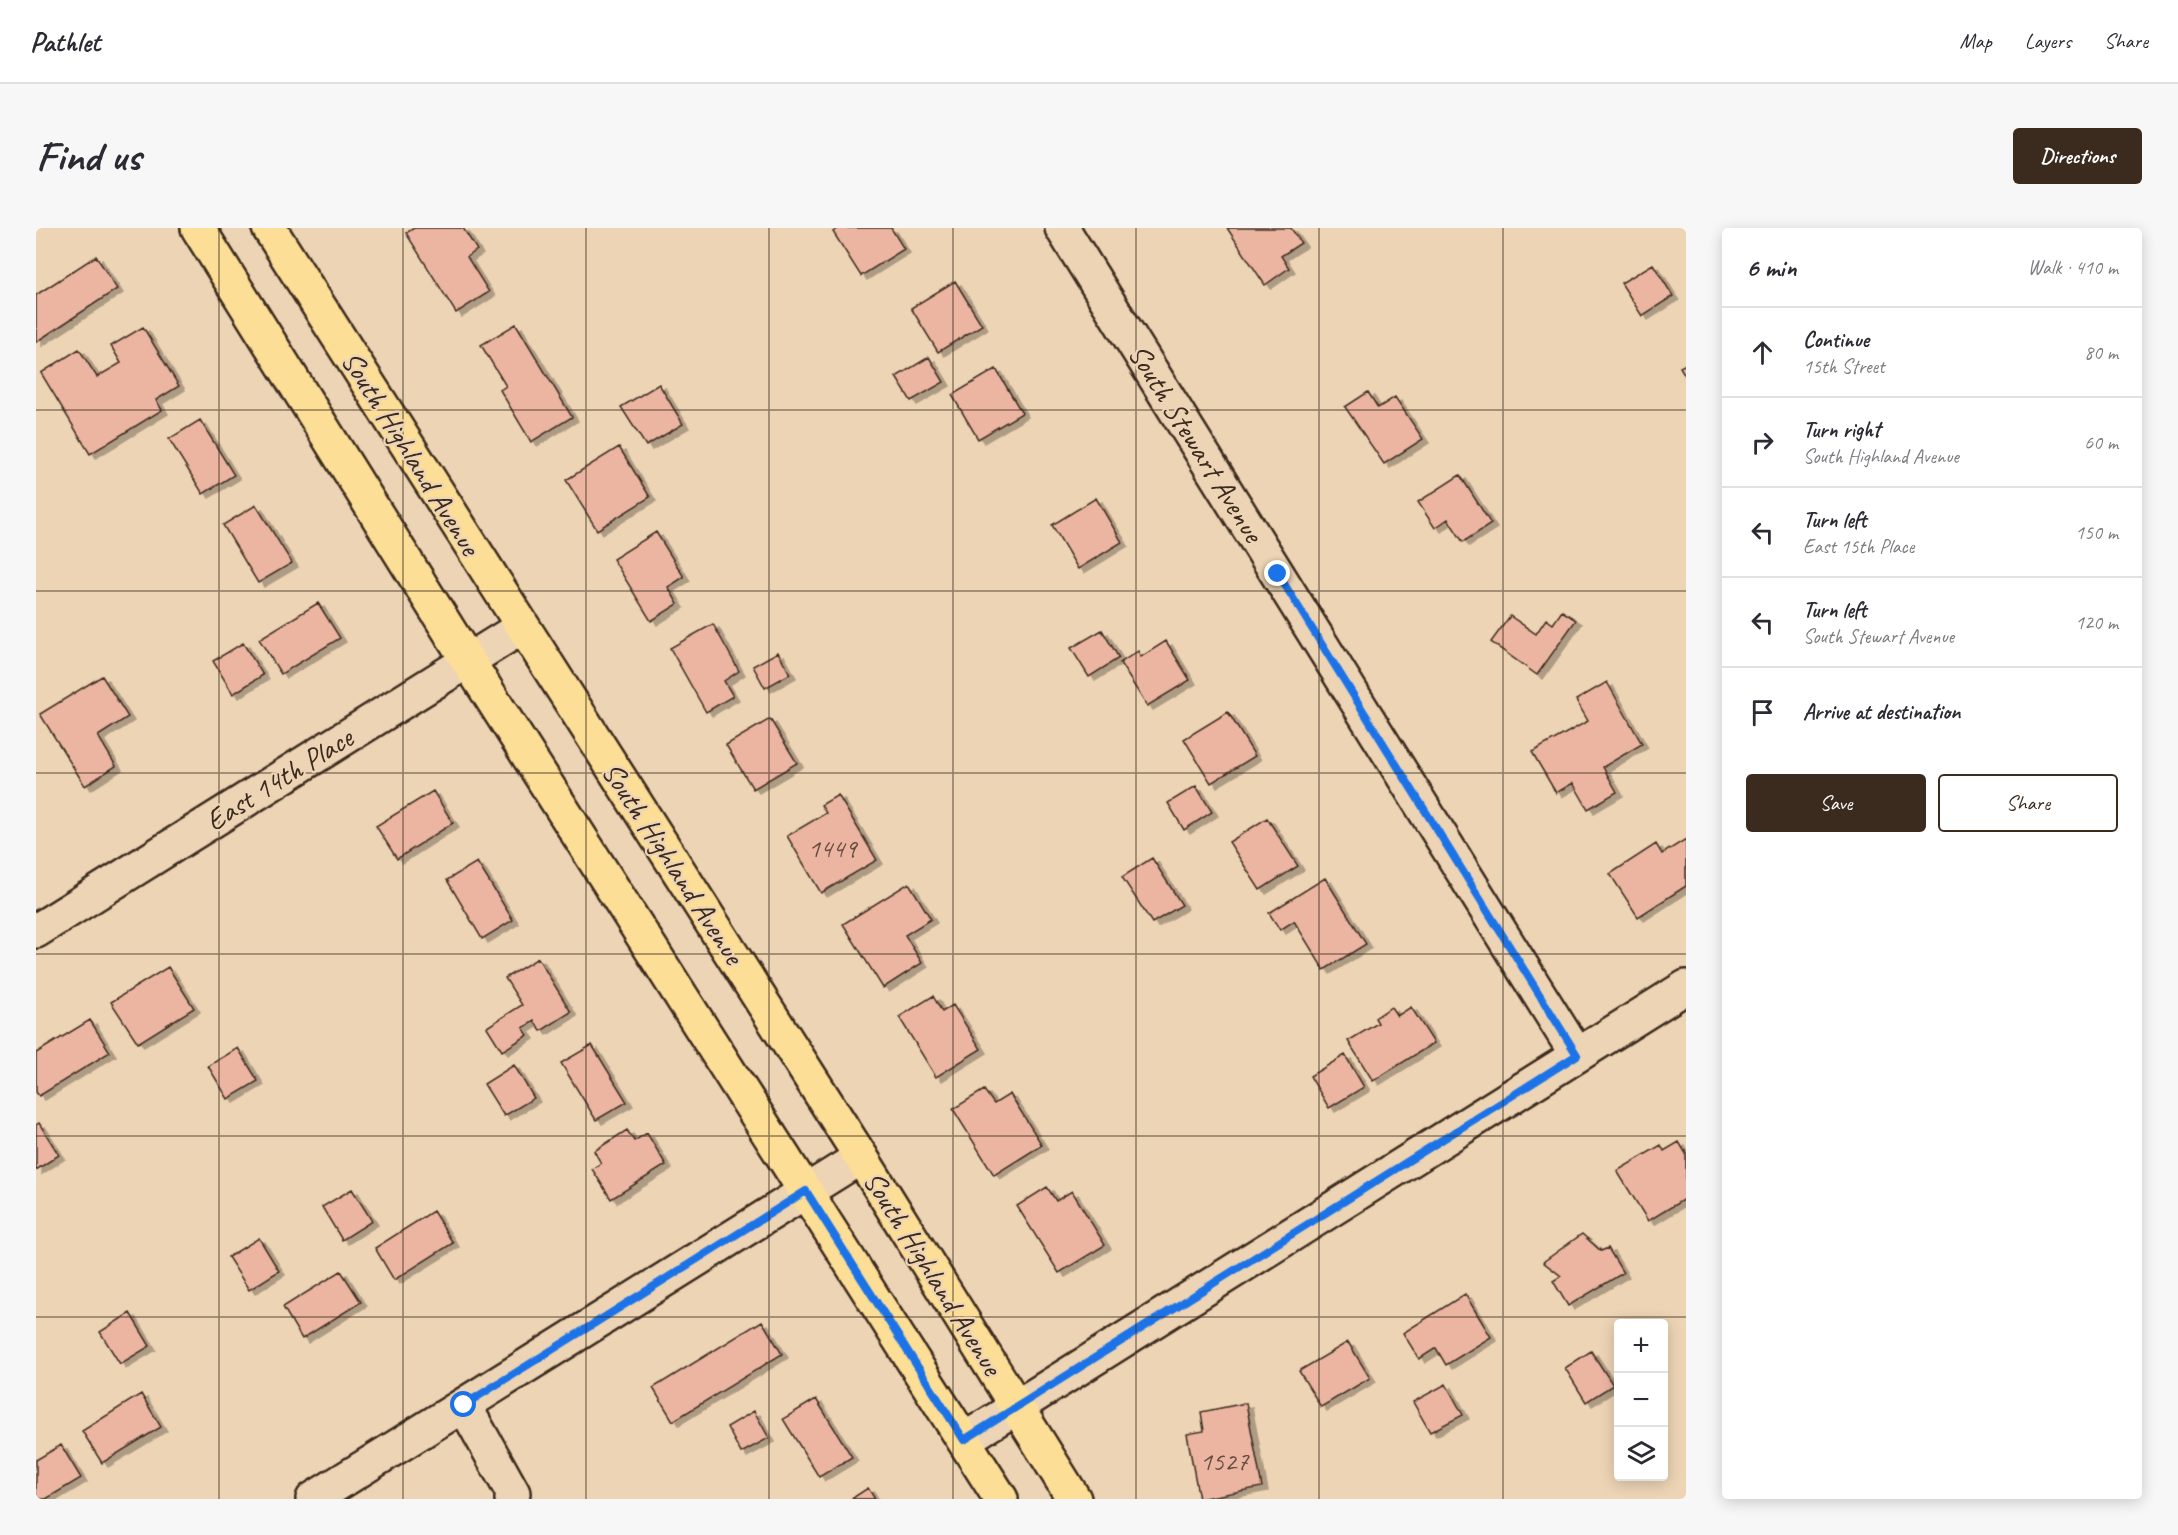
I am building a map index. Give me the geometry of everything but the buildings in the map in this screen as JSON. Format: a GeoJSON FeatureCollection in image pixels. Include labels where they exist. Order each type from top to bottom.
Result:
{"type":"FeatureCollection","features":[{"type":"Feature","properties":{"kind":"main road","name":"South Highland Avenue"},"geometry":{"type":"LineString","coordinates":[[198,228],[468,661],[1001,1499]]}},
{"type":"Feature","properties":{"kind":"main road","name":"South Highland Avenue"},"geometry":{"type":"LineString","coordinates":[[269,228],[861,1157],[1074,1499]]}},
{"type":"Feature","properties":{"kind":"street","name":"South Stewart Avenue"},"geometry":{"type":"LineString","coordinates":[[1062,228],[1577,1055]]}},
{"type":"Feature","properties":{"kind":"street","name":"East 14th Place"},"geometry":{"type":"LineString","coordinates":[[36,931],[522,627]]}},
{"type":"Feature","properties":{"kind":"street"},"geometry":{"type":"LineString","coordinates":[[964,1440],[1686,987]]}},
{"type":"Feature","properties":{"kind":"street"},"geometry":{"type":"LineString","coordinates":[[313,1499],[861,1157]]}},
{"type":"Feature","properties":{"kind":"street"},"geometry":{"type":"LineString","coordinates":[[464,1405],[513,1493],[512,1499]]}},
{"type":"Feature","properties":{"kind":"route"},"geometry":{"type":"LineString","coordinates":[[464,1405],[806,1191],[964,1440],[1577,1055],[1278,574]]}}]}
